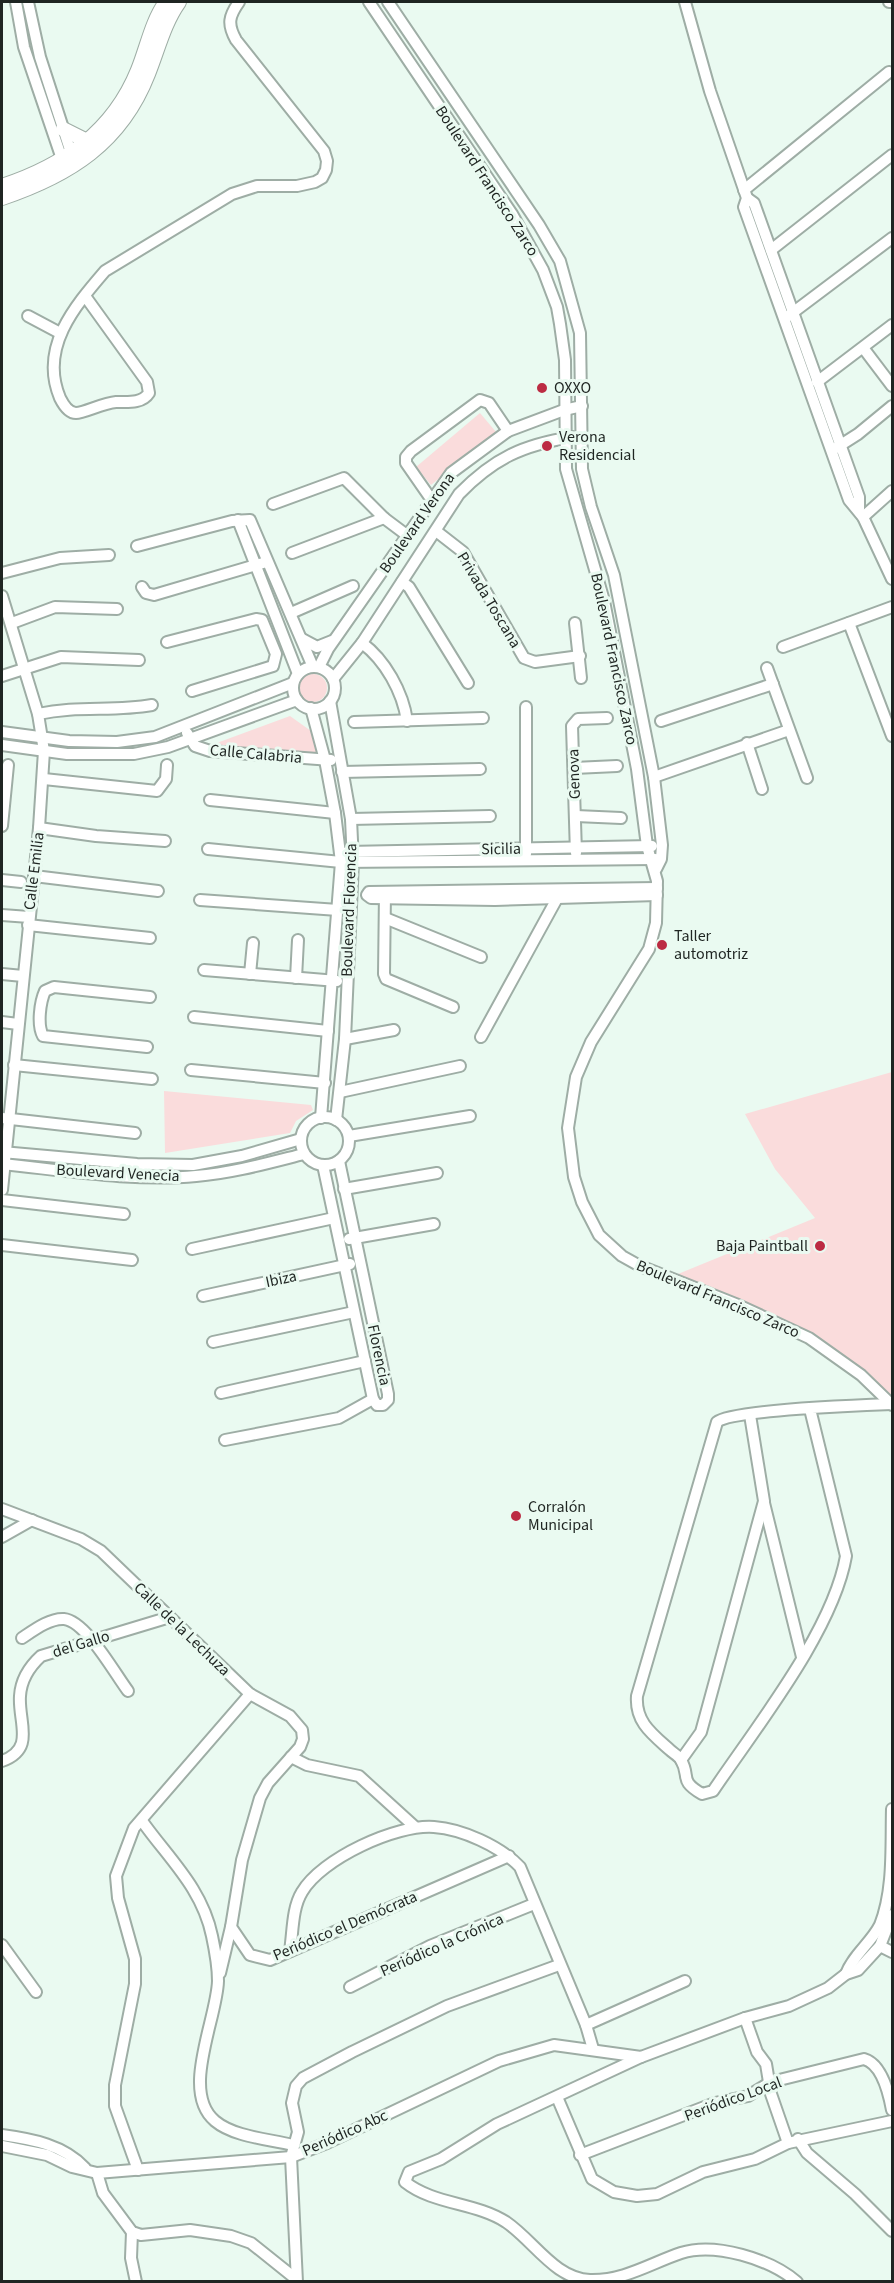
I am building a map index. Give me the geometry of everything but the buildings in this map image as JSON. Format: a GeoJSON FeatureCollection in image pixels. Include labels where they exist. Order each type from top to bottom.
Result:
{"type":"FeatureCollection","features":[{"type":"Feature","properties":{"kind":"main road"},"geometry":{"type":"LineString","coordinates":[[2,186],[69,163],[89,142],[122,103],[166,2]]}},
{"type":"Feature","properties":{"kind":"main road"},"geometry":{"type":"LineString","coordinates":[[2,198],[44,182],[69,163],[106,141],[130,108],[148,74],[163,30],[179,2]]}},
{"type":"Feature","properties":{"kind":"main road"},"geometry":{"type":"LineString","coordinates":[[63,129],[89,142]]}},
{"type":"Feature","properties":{"kind":"street"},"geometry":{"type":"LineString","coordinates":[[16,2],[24,47],[69,163]]}},
{"type":"Feature","properties":{"kind":"street"},"geometry":{"type":"LineString","coordinates":[[28,2],[36,44],[63,129],[69,163]]}},
{"type":"Feature","properties":{"kind":"street"},"geometry":{"type":"LineString","coordinates":[[85,296],[147,382],[149,393],[138,401],[96,406],[78,413],[70,411],[62,402],[56,387],[53,364],[60,333],[85,296],[105,271],[232,194],[257,186],[308,184],[322,178],[327,161],[324,151],[229,28],[230,15],[239,2]]}},
{"type":"Feature","properties":{"kind":"street","name":"Boulevard Francisco Zarco"},"geometry":{"type":"LineString","coordinates":[[369,2],[512,214],[543,270],[557,307],[565,360],[566,469],[570,490],[604,601],[637,769],[647,846],[655,862],[656,923],[650,949],[591,1042],[579,1070],[572,1097],[569,1113],[570,1153],[574,1177],[589,1217],[609,1246],[622,1256],[640,1266],[718,1296],[809,1338],[847,1363],[892,1404]]}},
{"type":"Feature","properties":{"kind":"street","name":"Boulevard Francisco Zarco"},"geometry":{"type":"LineString","coordinates":[[388,2],[488,147],[560,261],[580,333],[581,436],[585,487],[614,574],[654,777],[662,845],[655,862]]}},
{"type":"Feature","properties":{"kind":"street"},"geometry":{"type":"LineString","coordinates":[[685,2],[710,91],[746,194],[754,203],[771,250],[789,316],[836,448],[859,497],[861,513],[892,579]]}},
{"type":"Feature","properties":{"kind":"street"},"geometry":{"type":"LineString","coordinates":[[836,448],[817,382],[744,207],[746,194],[889,72]]}},
{"type":"Feature","properties":{"kind":"street"},"geometry":{"type":"LineString","coordinates":[[771,250],[892,155]]}},
{"type":"Feature","properties":{"kind":"street"},"geometry":{"type":"LineString","coordinates":[[789,316],[892,238]]}},
{"type":"Feature","properties":{"kind":"street"},"geometry":{"type":"LineString","coordinates":[[28,316],[60,333]]}},
{"type":"Feature","properties":{"kind":"street"},"geometry":{"type":"LineString","coordinates":[[817,382],[864,349],[892,325]]}},
{"type":"Feature","properties":{"kind":"street"},"geometry":{"type":"LineString","coordinates":[[864,349],[892,386]]}},
{"type":"Feature","properties":{"kind":"street"},"geometry":{"type":"LineString","coordinates":[[431,499],[406,463],[406,457],[411,451],[480,400],[489,403],[508,431]]}},
{"type":"Feature","properties":{"kind":"street","name":"Boulevard Verona"},"geometry":{"type":"LineString","coordinates":[[316,667],[408,536],[431,499],[463,461],[508,431],[564,410],[582,406]]}},
{"type":"Feature","properties":{"kind":"street"},"geometry":{"type":"LineString","coordinates":[[836,448],[892,406]]}},
{"type":"Feature","properties":{"kind":"street","name":"Boulevard Verona"},"geometry":{"type":"LineString","coordinates":[[333,679],[362,643],[459,494],[494,463],[533,444],[581,436]]}},
{"type":"Feature","properties":{"kind":"street"},"geometry":{"type":"LineString","coordinates":[[273,504],[344,478],[384,518],[408,536]]}},
{"type":"Feature","properties":{"kind":"street"},"geometry":{"type":"LineString","coordinates":[[861,513],[892,491]]}},
{"type":"Feature","properties":{"kind":"street"},"geometry":{"type":"LineString","coordinates":[[292,553],[384,518]]}},
{"type":"Feature","properties":{"kind":"street"},"geometry":{"type":"LineString","coordinates":[[2,732],[69,741],[117,742],[187,732],[297,700],[311,708],[325,706],[330,701],[334,694],[333,679],[316,667],[250,520],[238,520],[137,546]]}},
{"type":"Feature","properties":{"kind":"street"},"geometry":{"type":"LineString","coordinates":[[238,520],[283,635],[296,679],[297,700]]}},
{"type":"Feature","properties":{"kind":"street","name":"Privada Toscana"},"geometry":{"type":"LineString","coordinates":[[436,531],[463,552],[524,658],[536,662],[580,656]]}},
{"type":"Feature","properties":{"kind":"street"},"geometry":{"type":"LineString","coordinates":[[2,573],[60,558],[109,555]]}},
{"type":"Feature","properties":{"kind":"street"},"geometry":{"type":"LineString","coordinates":[[142,587],[146,593],[154,595],[269,561]]}},
{"type":"Feature","properties":{"kind":"street"},"geometry":{"type":"LineString","coordinates":[[402,582],[409,587],[468,683]]}},
{"type":"Feature","properties":{"kind":"street"},"geometry":{"type":"LineString","coordinates":[[291,612],[353,586]]}},
{"type":"Feature","properties":{"kind":"street","name":"Calle Emilia"},"geometry":{"type":"LineString","coordinates":[[2,599],[12,623],[38,714],[45,751],[20,1007],[9,1069],[2,1190]]}},
{"type":"Feature","properties":{"kind":"street"},"geometry":{"type":"LineString","coordinates":[[12,623],[55,607],[117,609]]}},
{"type":"Feature","properties":{"kind":"street"},"geometry":{"type":"LineString","coordinates":[[783,646],[892,607]]}},
{"type":"Feature","properties":{"kind":"street"},"geometry":{"type":"LineString","coordinates":[[167,642],[256,619],[262,620],[272,639],[276,658],[269,668],[192,691]]}},
{"type":"Feature","properties":{"kind":"street"},"geometry":{"type":"LineString","coordinates":[[575,623],[581,678]]}},
{"type":"Feature","properties":{"kind":"street"},"geometry":{"type":"LineString","coordinates":[[849,623],[892,736]]}},
{"type":"Feature","properties":{"kind":"street"},"geometry":{"type":"LineString","coordinates":[[272,639],[283,635]]}},
{"type":"Feature","properties":{"kind":"street"},"geometry":{"type":"LineString","coordinates":[[302,639],[317,647],[334,639]]}},
{"type":"Feature","properties":{"kind":"street"},"geometry":{"type":"LineString","coordinates":[[362,643],[386,670],[400,692],[407,721]]}},
{"type":"Feature","properties":{"kind":"street"},"geometry":{"type":"LineString","coordinates":[[2,676],[61,657],[139,660]]}},
{"type":"Feature","properties":{"kind":"street"},"geometry":{"type":"LineString","coordinates":[[2,745],[101,755],[134,754],[168,747],[187,732],[316,667]]}},
{"type":"Feature","properties":{"kind":"street"},"geometry":{"type":"LineString","coordinates":[[767,668],[807,778]]}},
{"type":"Feature","properties":{"kind":"street"},"geometry":{"type":"LineString","coordinates":[[661,721],[772,684]]}},
{"type":"Feature","properties":{"kind":"street","name":"Boulevard Florencia"},"geometry":{"type":"LineString","coordinates":[[330,701],[351,819],[353,857],[345,1039],[336,1120]]}},
{"type":"Feature","properties":{"kind":"street"},"geometry":{"type":"LineString","coordinates":[[38,714],[66,708],[130,708],[152,705]]}},
{"type":"Feature","properties":{"kind":"street"},"geometry":{"type":"LineString","coordinates":[[526,707],[526,860]]}},
{"type":"Feature","properties":{"kind":"street","name":"Boulevard Florencia"},"geometry":{"type":"LineString","coordinates":[[311,708],[336,813],[338,910],[321,1118]]}},
{"type":"Feature","properties":{"kind":"street"},"geometry":{"type":"LineString","coordinates":[[354,722],[483,718]]}},
{"type":"Feature","properties":{"kind":"street","name":"Genova"},"geometry":{"type":"LineString","coordinates":[[576,860],[573,723],[578,719],[607,718]]}},
{"type":"Feature","properties":{"kind":"street"},"geometry":{"type":"LineString","coordinates":[[654,777],[789,730]]}},
{"type":"Feature","properties":{"kind":"street","name":"Calle Calabria"},"geometry":{"type":"LineString","coordinates":[[187,732],[195,746],[210,751],[325,760],[339,759]]}},
{"type":"Feature","properties":{"kind":"street"},"geometry":{"type":"LineString","coordinates":[[747,743],[762,789]]}},
{"type":"Feature","properties":{"kind":"street"},"geometry":{"type":"LineString","coordinates":[[2,825],[8,765]]}},
{"type":"Feature","properties":{"kind":"street"},"geometry":{"type":"LineString","coordinates":[[44,779],[157,791],[166,778],[167,765]]}},
{"type":"Feature","properties":{"kind":"street"},"geometry":{"type":"LineString","coordinates":[[574,768],[617,766]]}},
{"type":"Feature","properties":{"kind":"street"},"geometry":{"type":"LineString","coordinates":[[342,772],[480,770]]}},
{"type":"Feature","properties":{"kind":"street"},"geometry":{"type":"LineString","coordinates":[[210,800],[336,813]]}},
{"type":"Feature","properties":{"kind":"street"},"geometry":{"type":"LineString","coordinates":[[351,819],[490,816]]}},
{"type":"Feature","properties":{"kind":"street"},"geometry":{"type":"LineString","coordinates":[[576,816],[621,818]]}},
{"type":"Feature","properties":{"kind":"street"},"geometry":{"type":"LineString","coordinates":[[39,828],[96,836],[165,841]]}},
{"type":"Feature","properties":{"kind":"street","name":"Sicilia"},"geometry":{"type":"LineString","coordinates":[[208,849],[337,858],[526,848],[662,845]]}},
{"type":"Feature","properties":{"kind":"street","name":"Sicilia"},"geometry":{"type":"LineString","coordinates":[[353,857],[655,862]]}},
{"type":"Feature","properties":{"kind":"street"},"geometry":{"type":"LineString","coordinates":[[34,876],[158,891]]}},
{"type":"Feature","properties":{"kind":"street"},"geometry":{"type":"LineString","coordinates":[[2,880],[21,882]]}},
{"type":"Feature","properties":{"kind":"street"},"geometry":{"type":"LineString","coordinates":[[453,1007],[386,979],[384,974],[385,895],[657,891]]}},
{"type":"Feature","properties":{"kind":"street"},"geometry":{"type":"LineString","coordinates":[[481,1037],[559,894]]}},
{"type":"Feature","properties":{"kind":"street"},"geometry":{"type":"LineString","coordinates":[[200,900],[338,910]]}},
{"type":"Feature","properties":{"kind":"street"},"geometry":{"type":"LineString","coordinates":[[2,915],[28,921],[150,938]]}},
{"type":"Feature","properties":{"kind":"street"},"geometry":{"type":"LineString","coordinates":[[385,918],[481,957]]}},
{"type":"Feature","properties":{"kind":"street"},"geometry":{"type":"LineString","coordinates":[[296,978],[298,940]]}},
{"type":"Feature","properties":{"kind":"street"},"geometry":{"type":"LineString","coordinates":[[250,974],[253,943]]}},
{"type":"Feature","properties":{"kind":"street"},"geometry":{"type":"LineString","coordinates":[[204,970],[347,982]]}},
{"type":"Feature","properties":{"kind":"street"},"geometry":{"type":"LineString","coordinates":[[2,974],[23,976]]}},
{"type":"Feature","properties":{"kind":"street"},"geometry":{"type":"LineString","coordinates":[[147,1047],[43,1036],[40,1028],[41,1009],[45,991],[54,987],[150,997]]}},
{"type":"Feature","properties":{"kind":"street"},"geometry":{"type":"LineString","coordinates":[[20,1007],[41,1009]]}},
{"type":"Feature","properties":{"kind":"street"},"geometry":{"type":"LineString","coordinates":[[194,1017],[328,1031]]}},
{"type":"Feature","properties":{"kind":"street"},"geometry":{"type":"LineString","coordinates":[[2,1022],[18,1024]]}},
{"type":"Feature","properties":{"kind":"street"},"geometry":{"type":"LineString","coordinates":[[345,1039],[394,1030]]}},
{"type":"Feature","properties":{"kind":"street"},"geometry":{"type":"LineString","coordinates":[[340,1092],[460,1066]]}},
{"type":"Feature","properties":{"kind":"street"},"geometry":{"type":"LineString","coordinates":[[9,1069],[152,1079]]}},
{"type":"Feature","properties":{"kind":"street"},"geometry":{"type":"LineString","coordinates":[[190,1070],[325,1083]]}},
{"type":"Feature","properties":{"kind":"street"},"geometry":{"type":"LineString","coordinates":[[349,1136],[470,1116]]}},
{"type":"Feature","properties":{"kind":"street"},"geometry":{"type":"LineString","coordinates":[[321,1118],[336,1120],[349,1136],[348,1148],[339,1161],[323,1165],[315,1163],[304,1154],[301,1139],[308,1125],[321,1118]]}},
{"type":"Feature","properties":{"kind":"street"},"geometry":{"type":"LineString","coordinates":[[5,1119],[135,1133]]}},
{"type":"Feature","properties":{"kind":"street","name":"Boulevard Venecia"},"geometry":{"type":"LineString","coordinates":[[3,1152],[137,1164],[193,1165],[242,1156],[301,1139]]}},
{"type":"Feature","properties":{"kind":"street","name":"Boulevard Venecia"},"geometry":{"type":"LineString","coordinates":[[3,1165],[163,1178],[247,1168],[304,1154]]}},
{"type":"Feature","properties":{"kind":"street","name":"Florencia"},"geometry":{"type":"LineString","coordinates":[[323,1165],[373,1399],[377,1405],[383,1405],[388,1400],[388,1394],[339,1161]]}},
{"type":"Feature","properties":{"kind":"street"},"geometry":{"type":"LineString","coordinates":[[344,1189],[437,1173]]}},
{"type":"Feature","properties":{"kind":"street"},"geometry":{"type":"LineString","coordinates":[[2,1200],[124,1214]]}},
{"type":"Feature","properties":{"kind":"street"},"geometry":{"type":"LineString","coordinates":[[192,1249],[334,1218]]}},
{"type":"Feature","properties":{"kind":"street"},"geometry":{"type":"LineString","coordinates":[[339,1240],[434,1224]]}},
{"type":"Feature","properties":{"kind":"street"},"geometry":{"type":"LineString","coordinates":[[2,1245],[132,1260]]}},
{"type":"Feature","properties":{"kind":"street","name":"Ibiza"},"geometry":{"type":"LineString","coordinates":[[203,1296],[359,1263]]}},
{"type":"Feature","properties":{"kind":"street"},"geometry":{"type":"LineString","coordinates":[[213,1342],[354,1312]]}},
{"type":"Feature","properties":{"kind":"street"},"geometry":{"type":"LineString","coordinates":[[221,1393],[365,1361]]}},
{"type":"Feature","properties":{"kind":"street"},"geometry":{"type":"LineString","coordinates":[[225,1440],[339,1418],[373,1399]]}},
{"type":"Feature","properties":{"kind":"street"},"geometry":{"type":"LineString","coordinates":[[810,1409],[846,1556],[843,1576],[824,1619],[802,1657],[713,1791],[702,1794],[691,1788],[684,1779],[681,1760],[644,1726],[636,1710],[637,1696],[717,1422],[722,1418],[750,1415],[810,1409],[892,1404]]}},
{"type":"Feature","properties":{"kind":"street"},"geometry":{"type":"LineString","coordinates":[[750,1415],[764,1501],[802,1657]]}},
{"type":"Feature","properties":{"kind":"street"},"geometry":{"type":"LineString","coordinates":[[681,1760],[701,1732],[764,1501]]}},
{"type":"Feature","properties":{"kind":"street","name":"Calle de la Lechuza"},"geometry":{"type":"LineString","coordinates":[[2,1509],[81,1539],[101,1551],[250,1694],[290,1716],[302,1730],[303,1738],[291,1757]]}},
{"type":"Feature","properties":{"kind":"street"},"geometry":{"type":"LineString","coordinates":[[2,1537],[32,1520]]}},
{"type":"Feature","properties":{"kind":"street","name":"del Gallo"},"geometry":{"type":"LineString","coordinates":[[2,1761],[12,1757],[24,1738],[20,1696],[28,1668],[41,1656],[170,1617]]}},
{"type":"Feature","properties":{"kind":"street"},"geometry":{"type":"LineString","coordinates":[[22,1638],[56,1620],[66,1619],[78,1625],[92,1640],[128,1691]]}},
{"type":"Feature","properties":{"kind":"street"},"geometry":{"type":"LineString","coordinates":[[138,2170],[115,2106],[115,2085],[135,1984],[135,1959],[115,1885],[127,1843],[134,1828],[250,1694]]}},
{"type":"Feature","properties":{"kind":"street"},"geometry":{"type":"LineString","coordinates":[[293,2145],[232,2131],[216,2122],[207,2113],[201,2100],[201,2064],[231,1927],[242,1860],[260,1798],[268,1783],[291,1757],[307,1765],[358,1776],[415,1827]]}},
{"type":"Feature","properties":{"kind":"street"},"geometry":{"type":"LineString","coordinates":[[846,1974],[850,1964],[872,1939],[884,1913],[888,1893],[892,1809]]}},
{"type":"Feature","properties":{"kind":"street"},"geometry":{"type":"LineString","coordinates":[[142,1821],[191,1883],[206,1910],[218,1982]]}},
{"type":"Feature","properties":{"kind":"street"},"geometry":{"type":"LineString","coordinates":[[290,1951],[297,1904],[313,1876],[341,1857],[415,1827],[435,1827],[457,1832],[510,1856],[520,1867],[586,2025],[593,2049]]}},
{"type":"Feature","properties":{"kind":"street","name":"Periódico el Demócrata"},"geometry":{"type":"LineString","coordinates":[[231,1927],[244,1949],[260,1959],[270,1960],[510,1856]]}},
{"type":"Feature","properties":{"kind":"street","name":"Periódico la Crónica"},"geometry":{"type":"LineString","coordinates":[[350,1988],[430,1946],[534,1904]]}},
{"type":"Feature","properties":{"kind":"street"},"geometry":{"type":"LineString","coordinates":[[797,2282],[770,2264],[742,2255],[706,2250],[680,2253],[627,2276],[591,2280],[576,2278],[562,2272],[507,2223],[493,2215],[422,2194],[405,2182],[406,2176],[409,2172],[441,2159],[497,2124],[641,2057],[745,2018],[808,1999],[846,1974],[858,1970],[880,1946],[892,1915]]}},
{"type":"Feature","properties":{"kind":"street"},"geometry":{"type":"LineString","coordinates":[[2,1946],[36,1992]]}},
{"type":"Feature","properties":{"kind":"street"},"geometry":{"type":"LineString","coordinates":[[880,1946],[892,1952]]}},
{"type":"Feature","properties":{"kind":"street"},"geometry":{"type":"LineString","coordinates":[[297,2280],[291,2157],[298,2132],[292,2095],[303,2078],[447,2006],[559,1965]]}},
{"type":"Feature","properties":{"kind":"street"},"geometry":{"type":"LineString","coordinates":[[586,2025],[686,1981]]}},
{"type":"Feature","properties":{"kind":"street"},"geometry":{"type":"LineString","coordinates":[[745,2018],[758,2052],[766,2064],[771,2082],[771,2094],[793,2141],[855,2194],[892,2231]]}},
{"type":"Feature","properties":{"kind":"street","name":"Periódico Abc"},"geometry":{"type":"LineString","coordinates":[[85,2168],[97,2173],[291,2157],[327,2143],[500,2061],[554,2045],[641,2057]]}},
{"type":"Feature","properties":{"kind":"street","name":"Periódico Local"},"geometry":{"type":"LineString","coordinates":[[580,2155],[715,2103],[748,2096],[771,2082],[864,2059],[873,2063],[882,2078],[892,2110]]}},
{"type":"Feature","properties":{"kind":"street"},"geometry":{"type":"LineString","coordinates":[[557,2097],[592,2179],[602,2186],[626,2195],[647,2196],[703,2172],[755,2159],[793,2141],[892,2121]]}},
{"type":"Feature","properties":{"kind":"street"},"geometry":{"type":"LineString","coordinates":[[2,2135],[51,2145],[76,2158],[85,2168]]}},
{"type":"Feature","properties":{"kind":"street"},"geometry":{"type":"LineString","coordinates":[[2,2146],[47,2155],[72,2167],[85,2168]]}},
{"type":"Feature","properties":{"kind":"street"},"geometry":{"type":"LineString","coordinates":[[97,2173],[103,2193],[132,2232],[136,2282]]}},
{"type":"Feature","properties":{"kind":"street"},"geometry":{"type":"LineString","coordinates":[[132,2232],[141,2235],[190,2230],[231,2236],[251,2243],[297,2280]]}},
{"type":"Feature","properties":{"kind":"shaded area"},"geometry":{"type":"Polygon","coordinates":[[[480,413],[496,432],[431,485],[416,467],[480,413]]]}},
{"type":"Feature","properties":{"kind":"shaded area"},"geometry":{"type":"Polygon","coordinates":[[[313,674],[323,678],[327,688],[323,698],[313,702],[303,698],[299,688],[303,678],[313,674]]]}},
{"type":"Feature","properties":{"kind":"shaded area"},"geometry":{"type":"Polygon","coordinates":[[[290,716],[311,731],[318,757],[215,751],[214,744],[290,716]]]}},
{"type":"Feature","properties":{"kind":"shaded area","name":"Baja Paintball"},"geometry":{"type":"Polygon","coordinates":[[[892,1072],[892,1402],[865,1371],[804,1330],[678,1274],[815,1218],[775,1169],[745,1114],[892,1072]]]}},
{"type":"Feature","properties":{"kind":"shaded area"},"geometry":{"type":"Polygon","coordinates":[[[164,1091],[311,1105],[313,1110],[296,1121],[290,1133],[165,1153],[164,1091]]]}},
{"type":"Feature","properties":{"kind":"place","name":"OXXO"},"geometry":{"type":"Point","coordinates":[542,388]}},
{"type":"Feature","properties":{"kind":"place","name":"Verona Residencial"},"geometry":{"type":"Point","coordinates":[547,446]}},
{"type":"Feature","properties":{"kind":"place","name":"Taller automotriz"},"geometry":{"type":"Point","coordinates":[662,945]}},
{"type":"Feature","properties":{"kind":"place","name":"Baja Paintball"},"geometry":{"type":"Point","coordinates":[820,1246]}},
{"type":"Feature","properties":{"kind":"place","name":"Corralón Municipal"},"geometry":{"type":"Point","coordinates":[516,1516]}}]}
